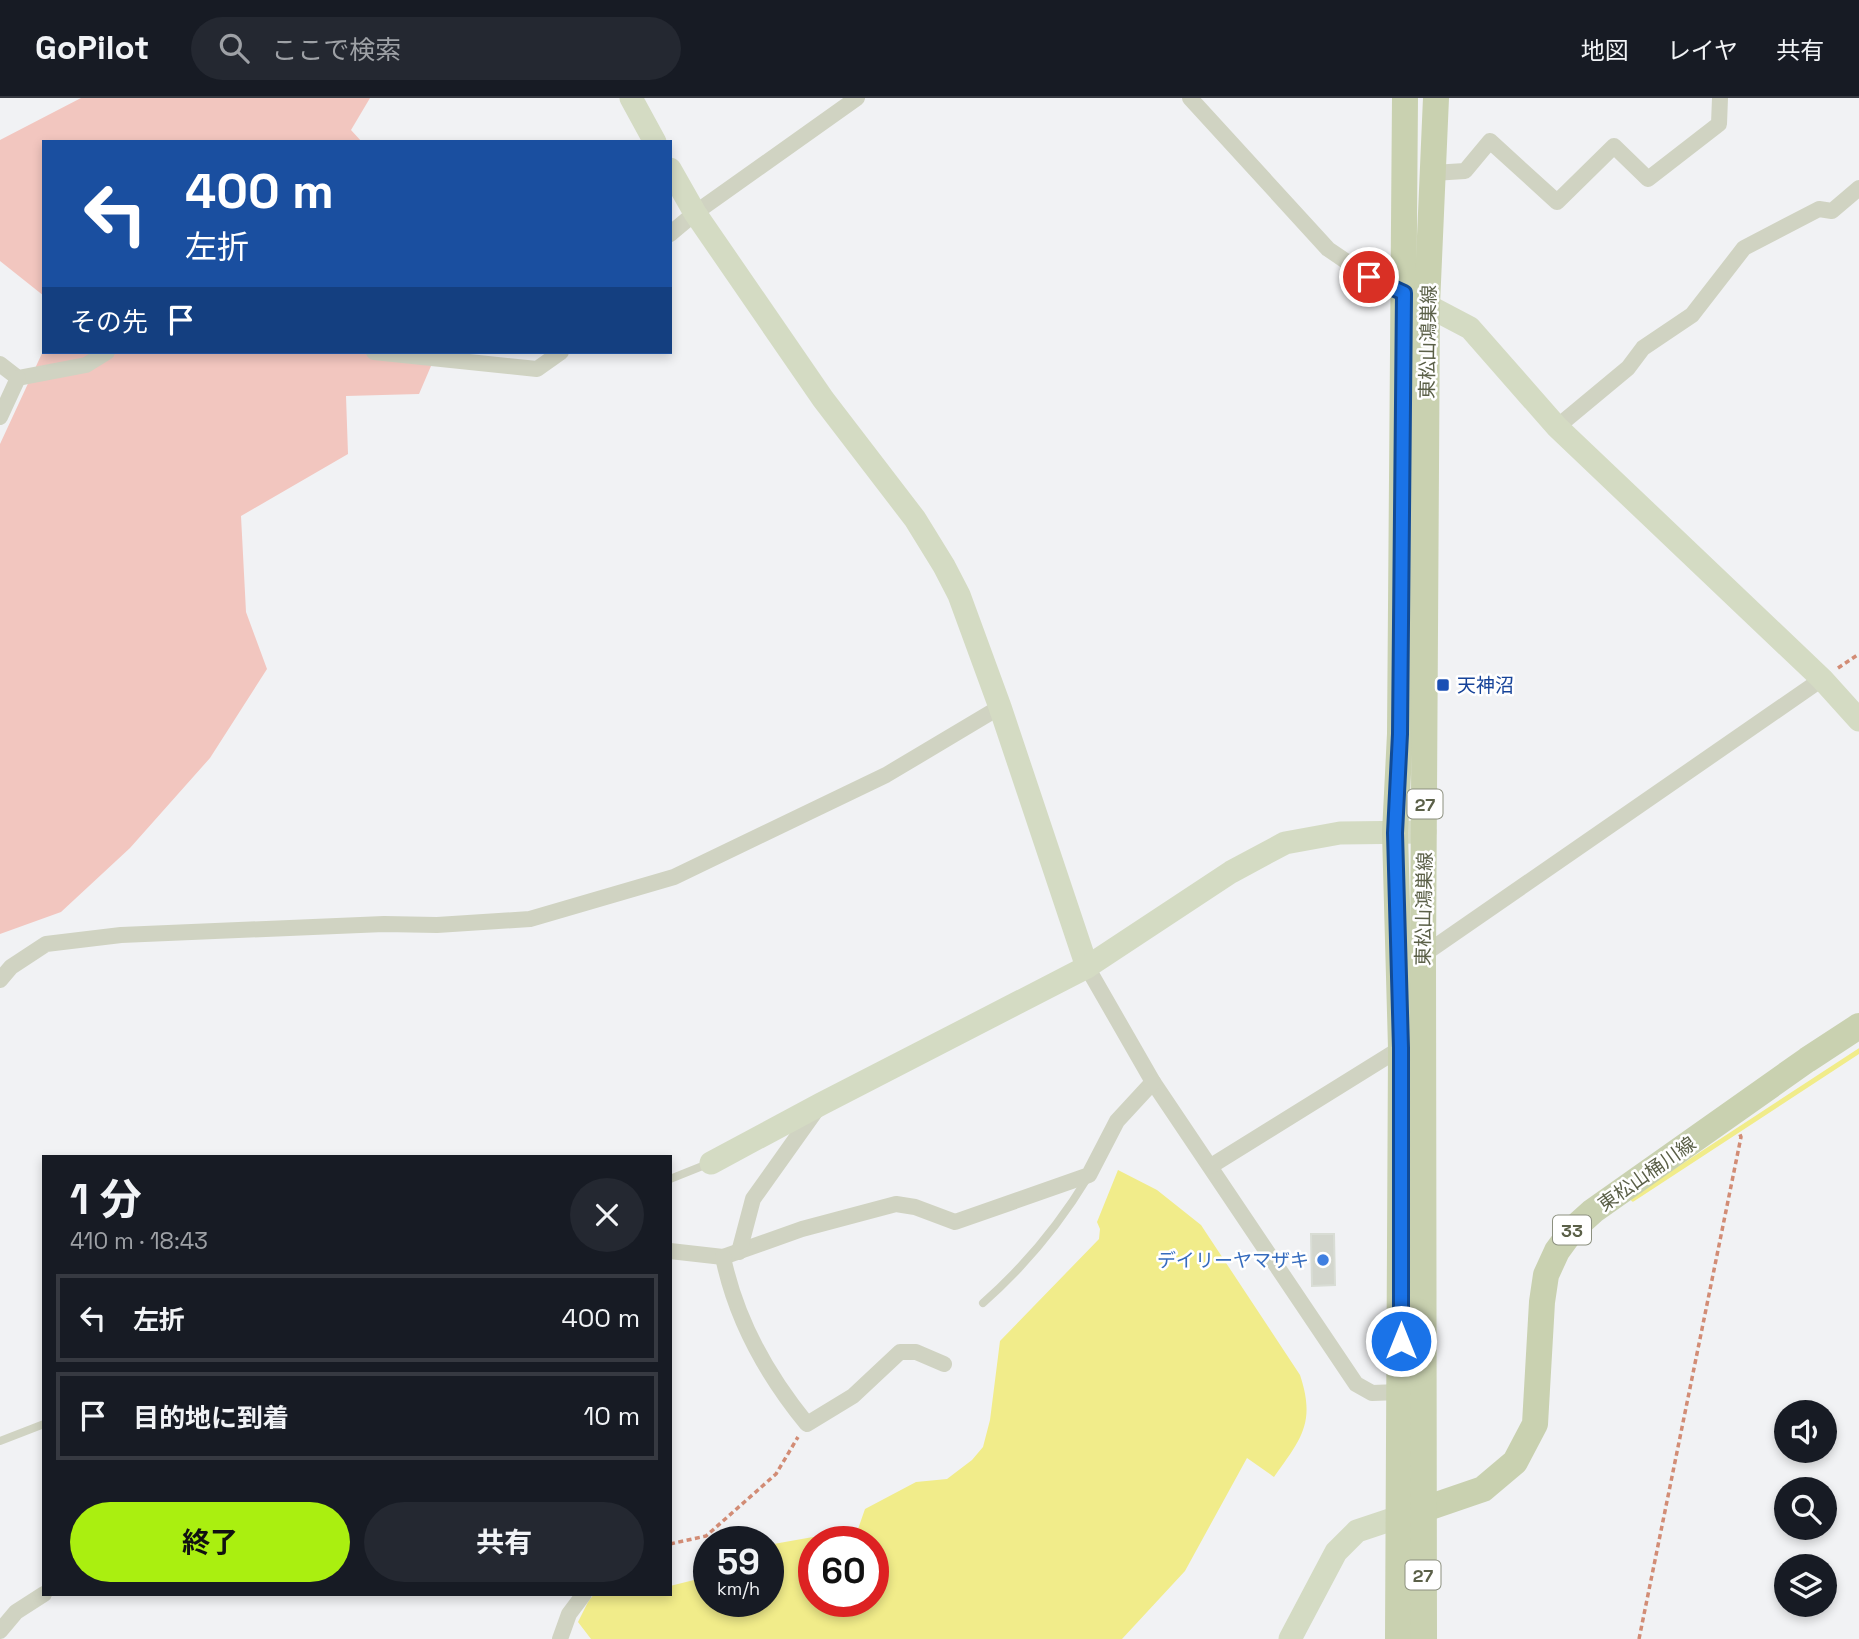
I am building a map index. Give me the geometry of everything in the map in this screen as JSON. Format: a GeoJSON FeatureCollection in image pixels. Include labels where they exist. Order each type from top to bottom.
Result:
{"type":"FeatureCollection","features":[{"type":"Feature","properties":{"kind":"main road","name":"東松山鴻巣線"},"geometry":{"type":"LineString","coordinates":[[1405,98],[1415,299],[1425,832],[1425,1299],[1411,1514]]}},
{"type":"Feature","properties":{"kind":"main road","name":"東松山鴻巣線"},"geometry":{"type":"LineString","coordinates":[[1411,1514],[1400,1392],[1401,1048],[1395,833],[1415,299],[1433,173],[1436,98]]}},
{"type":"Feature","properties":{"kind":"main road","name":"東松山桶川線"},"geometry":{"type":"LineString","coordinates":[[1411,1514],[1483,1489],[1515,1462],[1535,1424],[1546,1275],[1557,1251],[1573,1229],[1593,1211],[1859,1026]]}},
{"type":"Feature","properties":{"kind":"main road","name":"27"},"geometry":{"type":"LineString","coordinates":[[1398,1639],[1411,1514]]}},
{"type":"Feature","properties":{"kind":"main road","name":"27"},"geometry":{"type":"LineString","coordinates":[[1411,1514],[1424,1639]]}},
{"type":"Feature","properties":{"kind":"street"},"geometry":{"type":"LineString","coordinates":[[631,98],[654,140]]}},
{"type":"Feature","properties":{"kind":"street"},"geometry":{"type":"LineString","coordinates":[[672,232],[695,213],[857,98]]}},
{"type":"Feature","properties":{"kind":"street"},"geometry":{"type":"LineString","coordinates":[[1190,98],[1328,249],[1369,277],[1470,328],[1558,427],[1822,679],[1859,720]]}},
{"type":"Feature","properties":{"kind":"street"},"geometry":{"type":"LineString","coordinates":[[1433,173],[1465,171],[1490,141],[1557,202],[1614,146],[1648,179],[1719,124],[1720,98]]}},
{"type":"Feature","properties":{"kind":"street"},"geometry":{"type":"LineString","coordinates":[[672,173],[695,213],[823,399],[915,519],[958,595],[1000,707],[1087,967],[1153,1082],[1356,1384],[1372,1393],[1400,1392]]}},
{"type":"Feature","properties":{"kind":"street"},"geometry":{"type":"LineString","coordinates":[[1558,427],[1628,368],[1643,348],[1692,314],[1744,248],[1819,209],[1832,211],[1859,188]]}},
{"type":"Feature","properties":{"kind":"street"},"geometry":{"type":"LineString","coordinates":[[0,364],[18,378],[86,365],[104,354]]}},
{"type":"Feature","properties":{"kind":"street"},"geometry":{"type":"LineString","coordinates":[[393,354],[537,369],[558,354]]}},
{"type":"Feature","properties":{"kind":"street"},"geometry":{"type":"LineString","coordinates":[[0,417],[18,378]]}},
{"type":"Feature","properties":{"kind":"street"},"geometry":{"type":"LineString","coordinates":[[1423,956],[1822,679]]}},
{"type":"Feature","properties":{"kind":"street"},"geometry":{"type":"LineString","coordinates":[[0,980],[11,967],[46,944],[109,936],[437,925],[530,919],[674,877],[886,775],[1000,707]]}},
{"type":"Feature","properties":{"kind":"street"},"geometry":{"type":"LineString","coordinates":[[711,1163],[1087,967],[1231,872],[1285,843],[1340,833],[1425,832]]}},
{"type":"Feature","properties":{"kind":"street"},"geometry":{"type":"LineString","coordinates":[[1211,1166],[1401,1048]]}},
{"type":"Feature","properties":{"kind":"street"},"geometry":{"type":"LineString","coordinates":[[672,1251],[731,1255],[802,1228],[896,1204],[915,1207],[955,1222],[1089,1175],[1117,1121],[1153,1082]]}},
{"type":"Feature","properties":{"kind":"street"},"geometry":{"type":"LineString","coordinates":[[821,1104],[752,1199],[731,1255],[729,1285],[746,1332],[788,1401],[807,1423],[853,1396],[900,1353],[916,1352],[944,1364]]}},
{"type":"Feature","properties":{"kind":"street"},"geometry":{"type":"LineString","coordinates":[[1290,1639],[1336,1552],[1357,1531],[1411,1514]]}},
{"type":"Feature","properties":{"kind":"street"},"geometry":{"type":"LineString","coordinates":[[0,1631],[16,1612],[42,1595]]}},
{"type":"Feature","properties":{"kind":"street"},"geometry":{"type":"LineString","coordinates":[[560,1639],[569,1614],[582,1596]]}},
{"type":"Feature","properties":{"kind":"lane"},"geometry":{"type":"LineString","coordinates":[[672,1178],[711,1163]]}},
{"type":"Feature","properties":{"kind":"lane"},"geometry":{"type":"LineString","coordinates":[[983,1303],[1016,1274],[1067,1212],[1089,1175]]}},
{"type":"Feature","properties":{"kind":"lane"},"geometry":{"type":"LineString","coordinates":[[0,1441],[42,1425]]}},
{"type":"Feature","properties":{"kind":"path"},"geometry":{"type":"LineString","coordinates":[[1639,1639],[1741,1137],[1730,1115]]}},
{"type":"Feature","properties":{"kind":"path"},"geometry":{"type":"LineString","coordinates":[[672,1544],[706,1536],[776,1474],[807,1423]]}},
{"type":"Feature","properties":{"kind":"shaded area"},"geometry":{"type":"Polygon","coordinates":[[[81,98],[370,98],[351,130],[360,140],[42,140],[42,294],[0,261],[0,140],[81,98]]]}},
{"type":"Feature","properties":{"kind":"shaded area"},"geometry":{"type":"Polygon","coordinates":[[[42,353],[436,354],[419,394],[346,396],[348,454],[241,516],[246,612],[267,669],[210,758],[130,848],[61,912],[0,934],[0,444],[42,353]]]}},
{"type":"Feature","properties":{"kind":"shaded area"},"geometry":{"type":"Polygon","coordinates":[[[1118,1170],[1157,1190],[1201,1225],[1300,1375],[1306,1406],[1303,1430],[1292,1452],[1274,1477],[1247,1458],[1185,1571],[1122,1639],[591,1639],[578,1622],[592,1596],[672,1596],[672,1586],[693,1580],[693,1617],[784,1617],[784,1542],[798,1540],[798,1617],[889,1617],[889,1526],[859,1526],[865,1509],[916,1482],[947,1479],[972,1460],[983,1447],[990,1420],[1000,1341],[1099,1239],[1100,1229],[1097,1222],[1118,1170]]]}},
{"type":"Feature","properties":{"kind":"building","name":"デイリーヤマザキ"},"geometry":{"type":"Polygon","coordinates":[[[1311,1234],[1334,1234],[1335,1285],[1312,1286],[1311,1234]]]}},
{"type":"Feature","properties":{"kind":"waterway"},"geometry":{"type":"LineString","coordinates":[[1633,1199],[1859,1051]]}},
{"type":"Feature","properties":{"kind":"place","name":"天神沼"},"geometry":{"type":"Point","coordinates":[1443,685]}},
{"type":"Feature","properties":{"kind":"place","name":"デイリーヤマザキ"},"geometry":{"type":"Point","coordinates":[1323,1260]}},
{"type":"Feature","properties":{"kind":"route"},"geometry":{"type":"LineString","coordinates":[[1369,277],[1404,293],[1400,734],[1395,833],[1401,1048],[1401,1341]]}}]}
